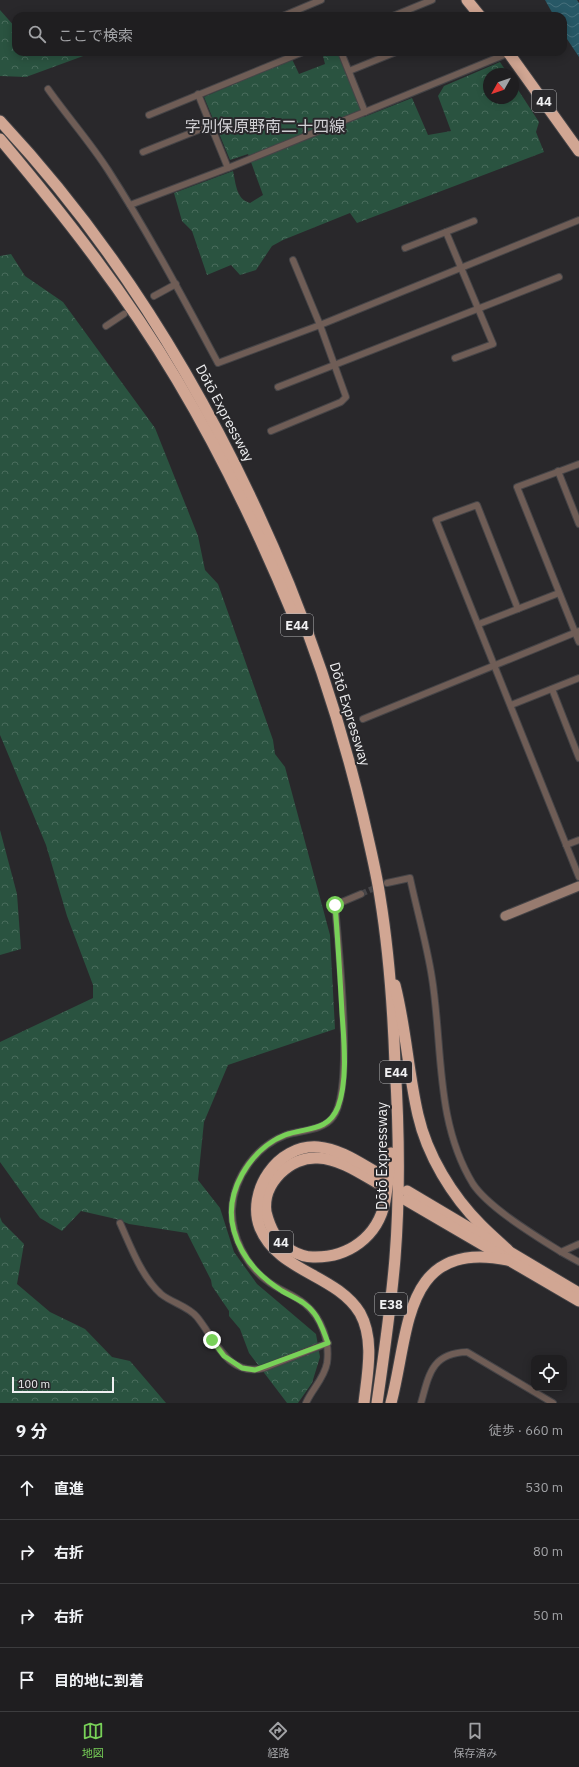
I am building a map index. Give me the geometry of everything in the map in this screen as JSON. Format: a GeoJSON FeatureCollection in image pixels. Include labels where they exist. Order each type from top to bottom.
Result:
{"type":"FeatureCollection","features":[{"type":"Feature","properties":{"kind":"highway"},"geometry":{"type":"LineString","coordinates":[[467,0],[477,12]]}},
{"type":"Feature","properties":{"kind":"highway","name":"44"},"geometry":{"type":"LineString","coordinates":[[510,56],[579,151]]}},
{"type":"Feature","properties":{"kind":"highway","name":"Dōtō Expressway"},"geometry":{"type":"LineString","coordinates":[[0,121],[57,186],[98,238],[146,306],[186,372],[225,445],[257,510],[305,625],[323,673],[338,722],[367,836],[380,895],[387,954],[396,1085],[401,1192],[391,1300],[377,1403]]}},
{"type":"Feature","properties":{"kind":"highway","name":"Dōtō Expressway"},"geometry":{"type":"LineString","coordinates":[[0,139],[87,246],[134,314],[176,379],[216,449],[249,514],[299,629],[317,676],[347,774],[374,897],[382,955],[387,1027],[391,1153],[401,1192],[389,1253],[385,1299],[371,1403]]}},
{"type":"Feature","properties":{"kind":"highway"},"geometry":{"type":"LineString","coordinates":[[387,954],[400,1006],[418,1116],[427,1141],[442,1173],[467,1209],[508,1255],[579,1302]]}},
{"type":"Feature","properties":{"kind":"highway","name":"44"},"geometry":{"type":"LineString","coordinates":[[364,1403],[369,1351],[365,1326],[360,1314],[339,1290],[290,1262],[277,1252],[260,1228],[257,1216],[257,1204],[259,1193],[268,1172],[284,1158],[304,1149],[316,1147],[331,1150],[353,1159],[380,1180],[346,1165],[316,1157],[297,1161],[282,1172],[272,1187],[267,1199],[266,1211],[270,1224],[276,1237],[284,1246],[307,1257],[320,1258],[344,1253],[366,1238],[380,1216],[385,1202],[391,1153]]}},
{"type":"Feature","properties":{"kind":"highway"},"geometry":{"type":"LineString","coordinates":[[401,1192],[508,1255],[579,1293]]}},
{"type":"Feature","properties":{"kind":"highway"},"geometry":{"type":"LineString","coordinates":[[391,1403],[408,1320],[414,1301],[420,1289],[436,1270],[448,1263],[476,1256],[508,1255]]}},
{"type":"Feature","properties":{"kind":"street"},"geometry":{"type":"LineString","coordinates":[[292,12],[321,0]]}},
{"type":"Feature","properties":{"kind":"street"},"geometry":{"type":"LineString","coordinates":[[402,12],[432,0]]}},
{"type":"Feature","properties":{"kind":"street"},"geometry":{"type":"LineString","coordinates":[[149,115],[293,56]]}},
{"type":"Feature","properties":{"kind":"street"},"geometry":{"type":"LineString","coordinates":[[343,56],[365,112]]}},
{"type":"Feature","properties":{"kind":"street"},"geometry":{"type":"LineString","coordinates":[[349,71],[386,56]]}},
{"type":"Feature","properties":{"kind":"street"},"geometry":{"type":"LineString","coordinates":[[130,205],[228,168],[501,56]]}},
{"type":"Feature","properties":{"kind":"street"},"geometry":{"type":"LineString","coordinates":[[48,89],[107,168],[130,205],[176,284],[218,364],[320,325],[579,220]]}},
{"type":"Feature","properties":{"kind":"street"},"geometry":{"type":"LineString","coordinates":[[198,94],[228,168]]}},
{"type":"Feature","properties":{"kind":"street"},"geometry":{"type":"LineString","coordinates":[[143,152],[211,125]]}},
{"type":"Feature","properties":{"kind":"street"},"geometry":{"type":"LineString","coordinates":[[405,248],[474,220]]}},
{"type":"Feature","properties":{"kind":"street"},"geometry":{"type":"LineString","coordinates":[[446,232],[493,344],[455,358]]}},
{"type":"Feature","properties":{"kind":"street"},"geometry":{"type":"LineString","coordinates":[[271,431],[341,402],[346,397],[333,365],[320,325],[293,260]]}},
{"type":"Feature","properties":{"kind":"street"},"geometry":{"type":"LineString","coordinates":[[278,388],[559,276]]}},
{"type":"Feature","properties":{"kind":"street"},"geometry":{"type":"LineString","coordinates":[[154,296],[176,284]]}},
{"type":"Feature","properties":{"kind":"street"},"geometry":{"type":"LineString","coordinates":[[106,326],[124,314]]}},
{"type":"Feature","properties":{"kind":"street"},"geometry":{"type":"LineString","coordinates":[[579,464],[517,487],[559,593],[577,632],[579,642]]}},
{"type":"Feature","properties":{"kind":"street"},"geometry":{"type":"LineString","coordinates":[[558,471],[579,524]]}},
{"type":"Feature","properties":{"kind":"street"},"geometry":{"type":"LineString","coordinates":[[518,609],[477,505],[436,520],[579,877]]}},
{"type":"Feature","properties":{"kind":"street"},"geometry":{"type":"LineString","coordinates":[[478,624],[559,593]]}},
{"type":"Feature","properties":{"kind":"street"},"geometry":{"type":"LineString","coordinates":[[363,719],[577,632]]}},
{"type":"Feature","properties":{"kind":"street"},"geometry":{"type":"LineString","coordinates":[[511,705],[579,678]]}},
{"type":"Feature","properties":{"kind":"street"},"geometry":{"type":"LineString","coordinates":[[552,689],[579,758]]}},
{"type":"Feature","properties":{"kind":"street"},"geometry":{"type":"LineString","coordinates":[[566,845],[579,840]]}},
{"type":"Feature","properties":{"kind":"street"},"geometry":{"type":"LineString","coordinates":[[387,883],[410,878],[432,978],[448,1120],[460,1157],[474,1185],[495,1207],[532,1234],[579,1262]]}},
{"type":"Feature","properties":{"kind":"street"},"geometry":{"type":"LineString","coordinates":[[505,916],[579,886]]}},
{"type":"Feature","properties":{"kind":"street"},"geometry":{"type":"LineString","coordinates":[[306,1403],[321,1379],[327,1364],[328,1343],[322,1325],[304,1303],[265,1280],[251,1265],[234,1231],[232,1209],[236,1189],[244,1170],[256,1155],[269,1144],[286,1135],[323,1125],[333,1117],[338,1105],[343,1087],[344,1042],[335,905],[361,894]]}},
{"type":"Feature","properties":{"kind":"street"},"geometry":{"type":"LineString","coordinates":[[120,1223],[143,1271],[153,1285],[162,1294],[196,1316],[224,1356],[242,1368],[255,1370],[264,1368],[328,1343]]}},
{"type":"Feature","properties":{"kind":"street"},"geometry":{"type":"LineString","coordinates":[[561,1252],[579,1244]]}},
{"type":"Feature","properties":{"kind":"street"},"geometry":{"type":"LineString","coordinates":[[421,1403],[428,1379],[438,1360],[446,1355],[457,1352],[468,1352],[553,1403]]}},
{"type":"Feature","properties":{"kind":"green space"},"geometry":{"type":"Polygon","coordinates":[[[0,10],[12,24],[12,56],[83,56],[26,77],[0,76],[0,10]]]}},
{"type":"Feature","properties":{"kind":"green space"},"geometry":{"type":"Polygon","coordinates":[[[323,56],[339,56],[364,117],[412,98],[428,135],[451,131],[438,96],[444,86],[483,69],[483,104],[519,104],[519,91],[539,122],[536,132],[544,152],[357,223],[350,213],[283,240],[272,246],[256,270],[240,275],[231,265],[207,275],[192,231],[182,221],[174,193],[233,171],[239,195],[245,201],[250,203],[263,195],[248,154],[230,160],[204,97],[292,59],[299,74],[325,64],[323,56]]]}},
{"type":"Feature","properties":{"kind":"green space"},"geometry":{"type":"Polygon","coordinates":[[[500,62],[504,68],[486,68],[500,62]]]}},
{"type":"Feature","properties":{"kind":"green space"},"geometry":{"type":"Polygon","coordinates":[[[11,254],[25,276],[63,302],[155,428],[198,536],[205,570],[218,584],[273,740],[275,754],[285,767],[330,935],[335,1029],[228,1065],[204,1122],[198,1180],[220,1208],[234,1252],[257,1284],[316,1334],[320,1357],[312,1383],[298,1403],[287,1403],[249,1353],[240,1329],[229,1316],[229,1311],[212,1286],[211,1280],[187,1233],[129,1224],[116,1219],[81,1211],[62,1231],[40,1218],[0,1162],[0,1042],[93,998],[93,985],[67,916],[46,845],[0,735],[0,256],[11,254]]]}},
{"type":"Feature","properties":{"kind":"green space"},"geometry":{"type":"Polygon","coordinates":[[[0,830],[17,894],[21,949],[0,955],[0,830]]]}},
{"type":"Feature","properties":{"kind":"green space"},"geometry":{"type":"Polygon","coordinates":[[[0,1217],[2,1222],[24,1244],[17,1284],[50,1312],[85,1329],[112,1357],[130,1361],[166,1403],[0,1403],[0,1217]]]}},
{"type":"Feature","properties":{"kind":"water"},"geometry":{"type":"Polygon","coordinates":[[[545,0],[577,0],[579,3],[579,57],[567,39],[567,12],[552,12],[545,0]]]}},
{"type":"Feature","properties":{"kind":"tunnel"},"geometry":{"type":"LineString","coordinates":[[361,894],[379,886]]}},
{"type":"Feature","properties":{"kind":"district","name":"字別保原野南二十四線"},"geometry":{"type":"Point","coordinates":[265,126]}},
{"type":"Feature","properties":{"kind":"route"},"geometry":{"type":"LineString","coordinates":[[212,1340],[224,1356],[242,1368],[255,1370],[264,1368],[328,1343],[322,1325],[314,1313],[304,1303],[265,1280],[251,1265],[234,1231],[232,1209],[236,1189],[244,1170],[256,1155],[269,1144],[286,1135],[323,1125],[333,1117],[338,1105],[343,1087],[344,1042],[335,905]]}}]}
